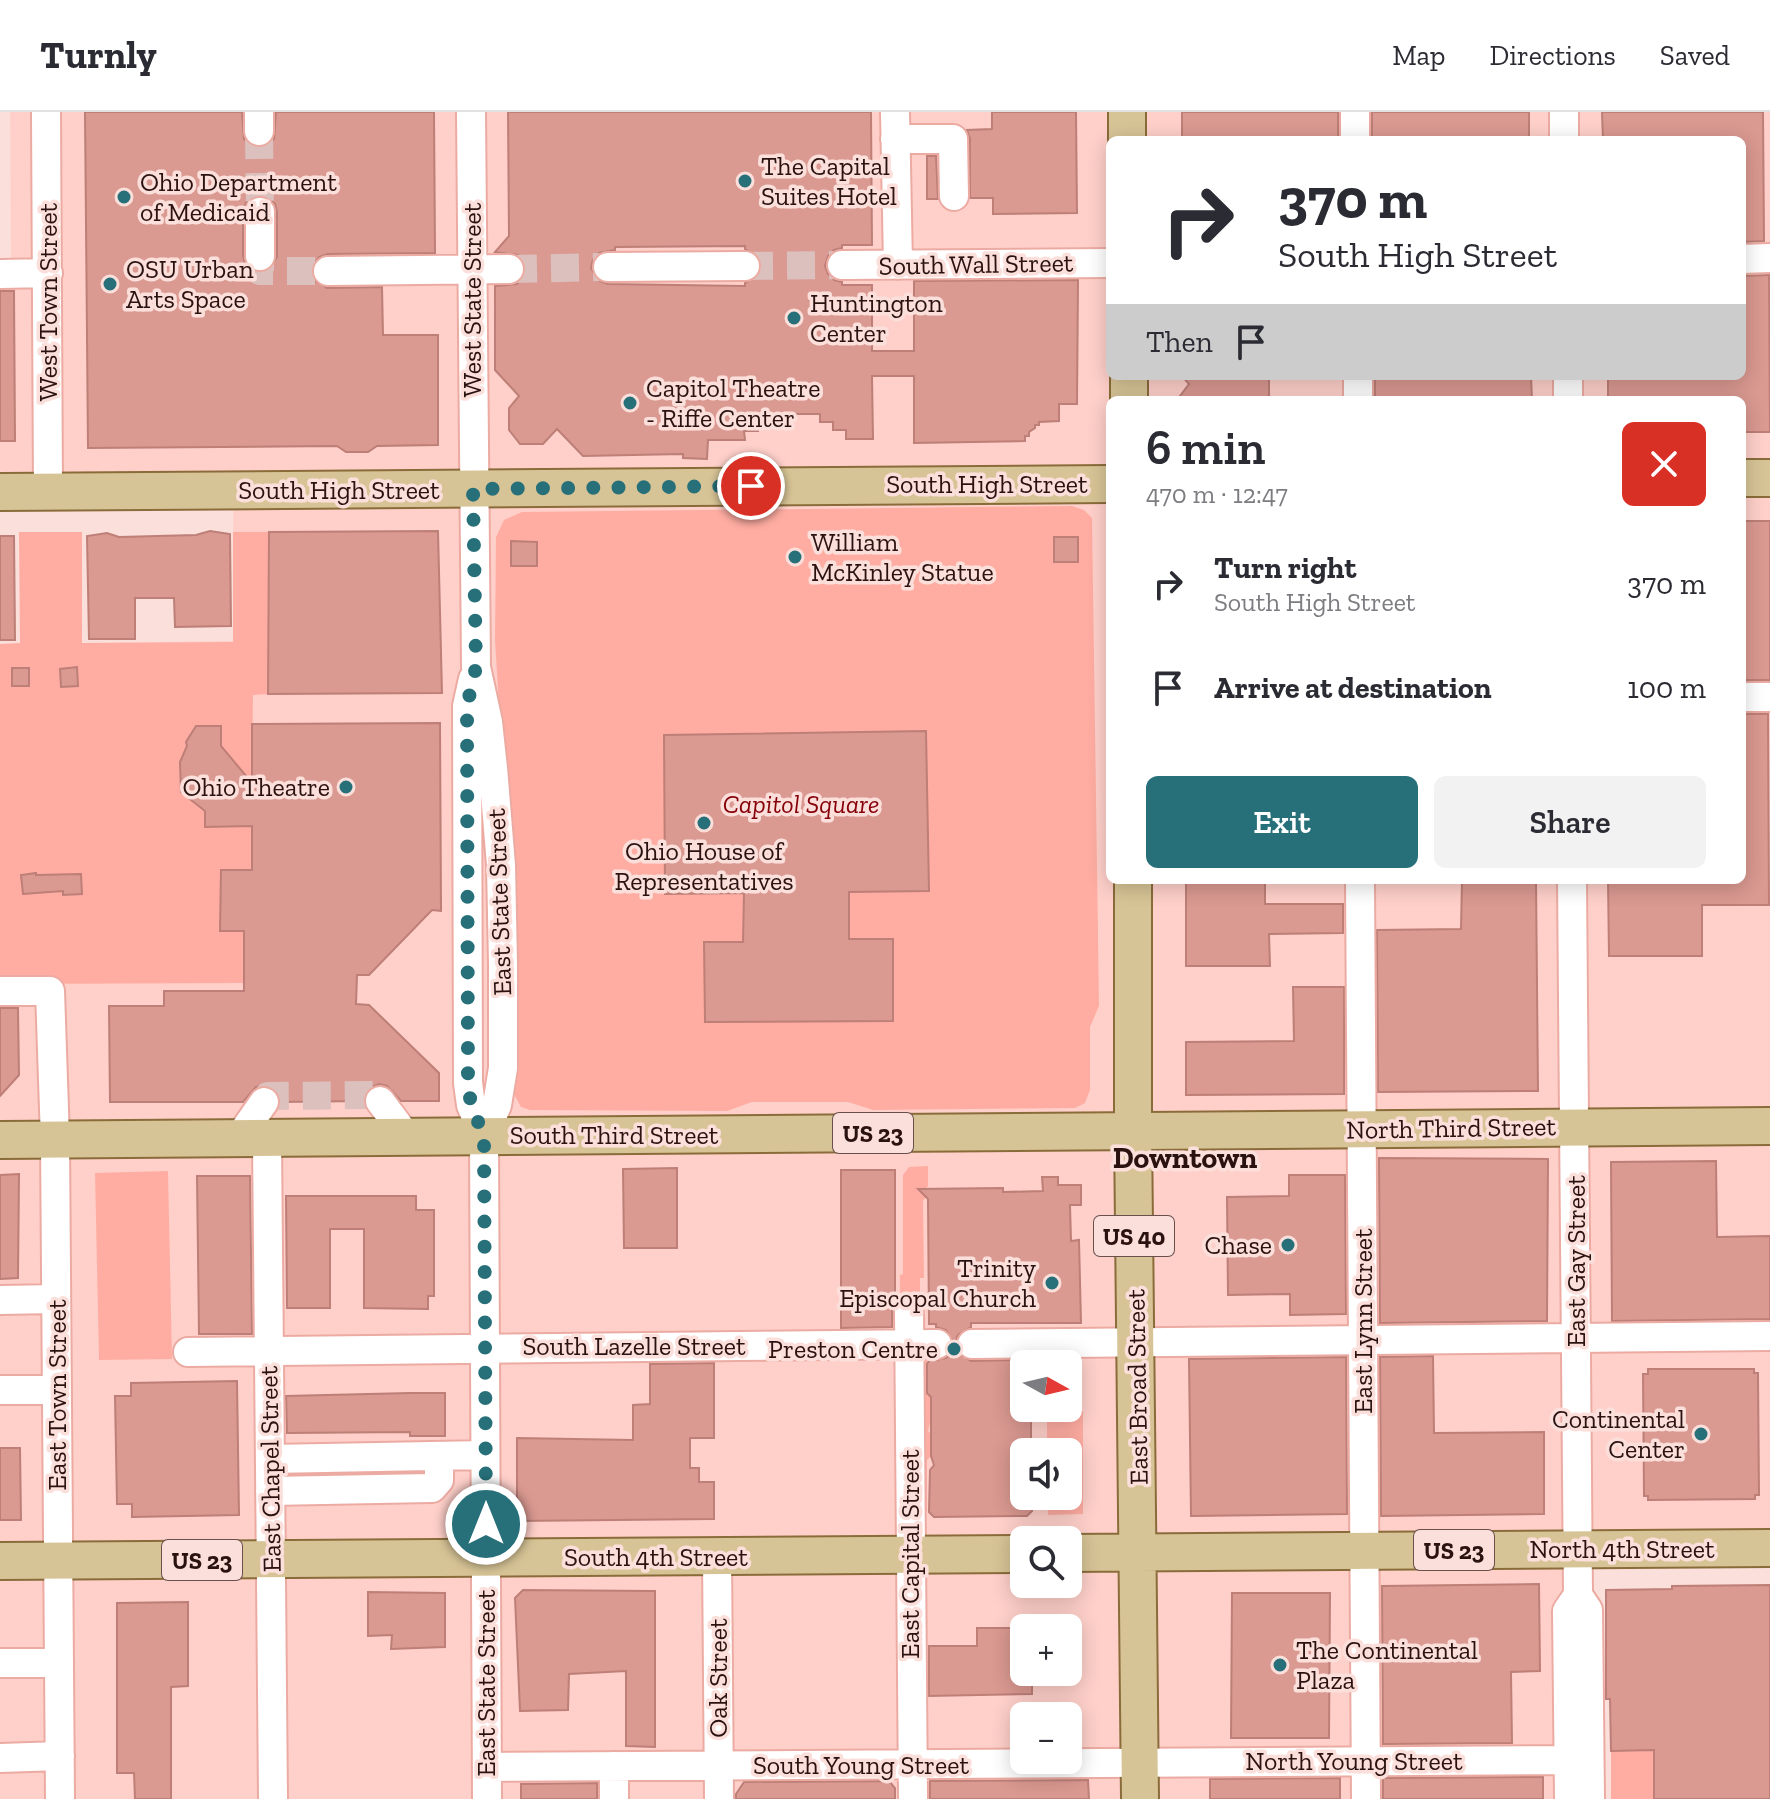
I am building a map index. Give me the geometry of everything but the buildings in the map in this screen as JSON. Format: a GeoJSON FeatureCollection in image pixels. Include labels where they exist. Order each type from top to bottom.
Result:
{"type":"FeatureCollection","features":[{"type":"Feature","properties":{"kind":"main road"},"geometry":{"type":"LineString","coordinates":[[1127,112],[1127,136]]}},
{"type":"Feature","properties":{"kind":"main road"},"geometry":{"type":"LineString","coordinates":[[1746,478],[1770,478]]}},
{"type":"Feature","properties":{"kind":"main road","name":"South High Street"},"geometry":{"type":"LineString","coordinates":[[0,492],[1106,484]]}},
{"type":"Feature","properties":{"kind":"main road","name":"East Broad Street"},"geometry":{"type":"LineString","coordinates":[[1133,884],[1140,1799]]}},
{"type":"Feature","properties":{"kind":"main road","name":"North Third Street"},"geometry":{"type":"LineString","coordinates":[[1133,1130],[1770,1126]]}},
{"type":"Feature","properties":{"kind":"main road","name":"South Third Street"},"geometry":{"type":"LineString","coordinates":[[0,1140],[1133,1130]]}},
{"type":"Feature","properties":{"kind":"main road","name":"North 4th Street"},"geometry":{"type":"LineString","coordinates":[[1138,1553],[1770,1548]]}},
{"type":"Feature","properties":{"kind":"main road","name":"US 23"},"geometry":{"type":"LineString","coordinates":[[1082,1553],[1138,1553]]}},
{"type":"Feature","properties":{"kind":"main road","name":"South 4th Street"},"geometry":{"type":"LineString","coordinates":[[0,1561],[1010,1554]]}},
{"type":"Feature","properties":{"kind":"street","name":"West Town Street"},"geometry":{"type":"LineString","coordinates":[[46,112],[48,492]]}},
{"type":"Feature","properties":{"kind":"street","name":"West State Street"},"geometry":{"type":"LineString","coordinates":[[471,112],[473,489]]}},
{"type":"Feature","properties":{"kind":"street"},"geometry":{"type":"LineString","coordinates":[[1355,112],[1355,136]]}},
{"type":"Feature","properties":{"kind":"street"},"geometry":{"type":"LineString","coordinates":[[1564,112],[1564,136]]}},
{"type":"Feature","properties":{"kind":"street"},"geometry":{"type":"LineString","coordinates":[[898,265],[895,125],[953,139],[954,196]]}},
{"type":"Feature","properties":{"kind":"street"},"geometry":{"type":"LineString","coordinates":[[260,212],[260,256]]}},
{"type":"Feature","properties":{"kind":"street"},"geometry":{"type":"LineString","coordinates":[[1746,259],[1770,258]]}},
{"type":"Feature","properties":{"kind":"street","name":"South Wall Street"},"geometry":{"type":"LineString","coordinates":[[842,265],[1106,263]]}},
{"type":"Feature","properties":{"kind":"street"},"geometry":{"type":"LineString","coordinates":[[608,267],[745,266]]}},
{"type":"Feature","properties":{"kind":"street"},"geometry":{"type":"LineString","coordinates":[[328,271],[509,269]]}},
{"type":"Feature","properties":{"kind":"street"},"geometry":{"type":"LineString","coordinates":[[0,274],[48,273]]}},
{"type":"Feature","properties":{"kind":"street","name":"East State Street"},"geometry":{"type":"LineString","coordinates":[[473,489],[476,667],[488,722],[493,768],[501,865],[503,964],[503,1068],[497,1105],[484,1136],[487,1799]]}},
{"type":"Feature","properties":{"kind":"street"},"geometry":{"type":"LineString","coordinates":[[1746,697],[1770,697]]}},
{"type":"Feature","properties":{"kind":"street","name":"East Lynn Street"},"geometry":{"type":"LineString","coordinates":[[1360,884],[1366,1799]]}},
{"type":"Feature","properties":{"kind":"street","name":"East Gay Street"},"geometry":{"type":"LineString","coordinates":[[1572,884],[1578,1595],[1588,1610],[1590,1799]]}},
{"type":"Feature","properties":{"kind":"street","name":"East Town Street"},"geometry":{"type":"LineString","coordinates":[[0,991],[50,991],[55,1139],[60,1799]]}},
{"type":"Feature","properties":{"kind":"street"},"geometry":{"type":"LineString","coordinates":[[380,1101],[407,1137]]}},
{"type":"Feature","properties":{"kind":"street"},"geometry":{"type":"LineString","coordinates":[[253,1139],[264,1102]]}},
{"type":"Feature","properties":{"kind":"street","name":"East Chapel Street"},"geometry":{"type":"LineString","coordinates":[[253,1139],[268,1351],[273,1799]]}},
{"type":"Feature","properties":{"kind":"street"},"geometry":{"type":"LineString","coordinates":[[0,1300],[56,1299]]}},
{"type":"Feature","properties":{"kind":"street","name":"East Capital Street"},"geometry":{"type":"LineString","coordinates":[[909,1309],[923,1344],[910,1555],[913,1799]]}},
{"type":"Feature","properties":{"kind":"street"},"geometry":{"type":"LineString","coordinates":[[972,1344],[1770,1336]]}},
{"type":"Feature","properties":{"kind":"street","name":"South Lazelle Street"},"geometry":{"type":"LineString","coordinates":[[188,1352],[923,1344]]}},
{"type":"Feature","properties":{"kind":"street"},"geometry":{"type":"LineString","coordinates":[[0,1390],[57,1390]]}},
{"type":"Feature","properties":{"kind":"street"},"geometry":{"type":"LineString","coordinates":[[270,1459],[485,1455]]}},
{"type":"Feature","properties":{"kind":"street"},"geometry":{"type":"LineString","coordinates":[[270,1491],[432,1488],[439,1480],[439,1456]]}},
{"type":"Feature","properties":{"kind":"street","name":"Oak Street"},"geometry":{"type":"LineString","coordinates":[[717,1556],[719,1799]]}},
{"type":"Feature","properties":{"kind":"street","name":"East Gay Street"},"geometry":{"type":"LineString","coordinates":[[1569,1799],[1567,1611],[1578,1595]]}},
{"type":"Feature","properties":{"kind":"street"},"geometry":{"type":"LineString","coordinates":[[0,1663],[59,1663]]}},
{"type":"Feature","properties":{"kind":"street"},"geometry":{"type":"LineString","coordinates":[[0,1758],[60,1756]]}},
{"type":"Feature","properties":{"kind":"street","name":"North Young Street"},"geometry":{"type":"LineString","coordinates":[[1140,1763],[1568,1760]]}},
{"type":"Feature","properties":{"kind":"street","name":"South Young Street"},"geometry":{"type":"LineString","coordinates":[[487,1767],[1140,1763]]}},
{"type":"Feature","properties":{"kind":"street"},"geometry":{"type":"LineString","coordinates":[[614,1766],[614,1799]]}},
{"type":"Feature","properties":{"kind":"shaded area"},"geometry":{"type":"Polygon","coordinates":[[[10,112],[1770,112],[1770,1548],[1578,1550],[1569,1799],[0,1799],[0,644],[234,641],[233,496],[0,498],[0,259],[11,258],[10,112]]]}},
{"type":"Feature","properties":{"kind":"green space","name":"Capitol Square"},"geometry":{"type":"Polygon","coordinates":[[[1072,506],[1084,510],[1092,518],[1099,1006],[1090,1027],[1090,1090],[1085,1103],[1075,1108],[873,1110],[848,1102],[752,1102],[727,1111],[530,1110],[521,1107],[515,1096],[511,906],[495,640],[496,537],[504,520],[522,512],[1072,506]]]}},
{"type":"Feature","properties":{"kind":"green space"},"geometry":{"type":"Polygon","coordinates":[[[19,532],[82,532],[82,643],[233,642],[233,532],[269,532],[268,694],[253,695],[251,870],[220,871],[220,931],[244,931],[244,983],[0,984],[0,644],[20,643],[19,532]]]}},
{"type":"Feature","properties":{"kind":"green space"},"geometry":{"type":"Polygon","coordinates":[[[928,1166],[928,1186],[922,1193],[926,1197],[923,1201],[924,1278],[920,1278],[920,1330],[927,1331],[927,1393],[931,1397],[927,1511],[919,1511],[923,1799],[903,1799],[900,1275],[903,1274],[903,1175],[909,1167],[928,1166]]]}},
{"type":"Feature","properties":{"kind":"green space"},"geometry":{"type":"Polygon","coordinates":[[[168,1171],[172,1359],[99,1360],[95,1173],[168,1171]]]}},
{"type":"Feature","properties":{"kind":"green space"},"geometry":{"type":"Polygon","coordinates":[[[1083,1411],[1083,1514],[1048,1515],[1048,1510],[1082,1510],[1082,1438],[1047,1438],[1047,1422],[1082,1422],[1083,1411]]]}},
{"type":"Feature","properties":{"kind":"green space"},"geometry":{"type":"Polygon","coordinates":[[[1654,1750],[1654,1799],[1611,1799],[1611,1751],[1654,1750]]]}},
{"type":"Feature","properties":{"kind":"tunnel"},"geometry":{"type":"LineString","coordinates":[[259,131],[260,212]]}},
{"type":"Feature","properties":{"kind":"tunnel"},"geometry":{"type":"LineString","coordinates":[[260,256],[260,271],[328,271]]}},
{"type":"Feature","properties":{"kind":"tunnel"},"geometry":{"type":"LineString","coordinates":[[745,266],[842,265]]}},
{"type":"Feature","properties":{"kind":"tunnel"},"geometry":{"type":"LineString","coordinates":[[509,269],[608,267]]}},
{"type":"Feature","properties":{"kind":"tunnel"},"geometry":{"type":"LineString","coordinates":[[264,1102],[268,1096],[375,1095],[380,1101]]}},
{"type":"Feature","properties":{"kind":"place","name":"The Capital Suites Hotel"},"geometry":{"type":"Point","coordinates":[745,181]}},
{"type":"Feature","properties":{"kind":"place","name":"Ohio Department of Medicaid"},"geometry":{"type":"Point","coordinates":[124,197]}},
{"type":"Feature","properties":{"kind":"place","name":"OSU Urban Arts Space"},"geometry":{"type":"Point","coordinates":[110,284]}},
{"type":"Feature","properties":{"kind":"place","name":"Huntington Center"},"geometry":{"type":"Point","coordinates":[794,318]}},
{"type":"Feature","properties":{"kind":"place","name":"Capitol Theatre - Riffe Center"},"geometry":{"type":"Point","coordinates":[630,403]}},
{"type":"Feature","properties":{"kind":"place","name":"William McKinley Statue"},"geometry":{"type":"Point","coordinates":[795,557]}},
{"type":"Feature","properties":{"kind":"place","name":"Ohio Theatre"},"geometry":{"type":"Point","coordinates":[346,787]}},
{"type":"Feature","properties":{"kind":"place","name":"Ohio House of Representatives"},"geometry":{"type":"Point","coordinates":[704,823]}},
{"type":"Feature","properties":{"kind":"place","name":"Chase"},"geometry":{"type":"Point","coordinates":[1288,1245]}},
{"type":"Feature","properties":{"kind":"place","name":"Trinity Episcopal Church"},"geometry":{"type":"Point","coordinates":[1052,1283]}},
{"type":"Feature","properties":{"kind":"place","name":"Preston Centre"},"geometry":{"type":"Point","coordinates":[954,1349]}},
{"type":"Feature","properties":{"kind":"place","name":"Continental Center"},"geometry":{"type":"Point","coordinates":[1701,1434]}},
{"type":"Feature","properties":{"kind":"place","name":"The Continental Plaza"},"geometry":{"type":"Point","coordinates":[1280,1665]}},
{"type":"Feature","properties":{"kind":"district","name":"Downtown"},"geometry":{"type":"Point","coordinates":[1185,1158]}},
{"type":"Feature","properties":{"kind":"route"},"geometry":{"type":"LineString","coordinates":[[486,1524],[484,1136],[471,1105],[468,1083],[467,706],[476,667],[473,489],[751,486]]}}]}
